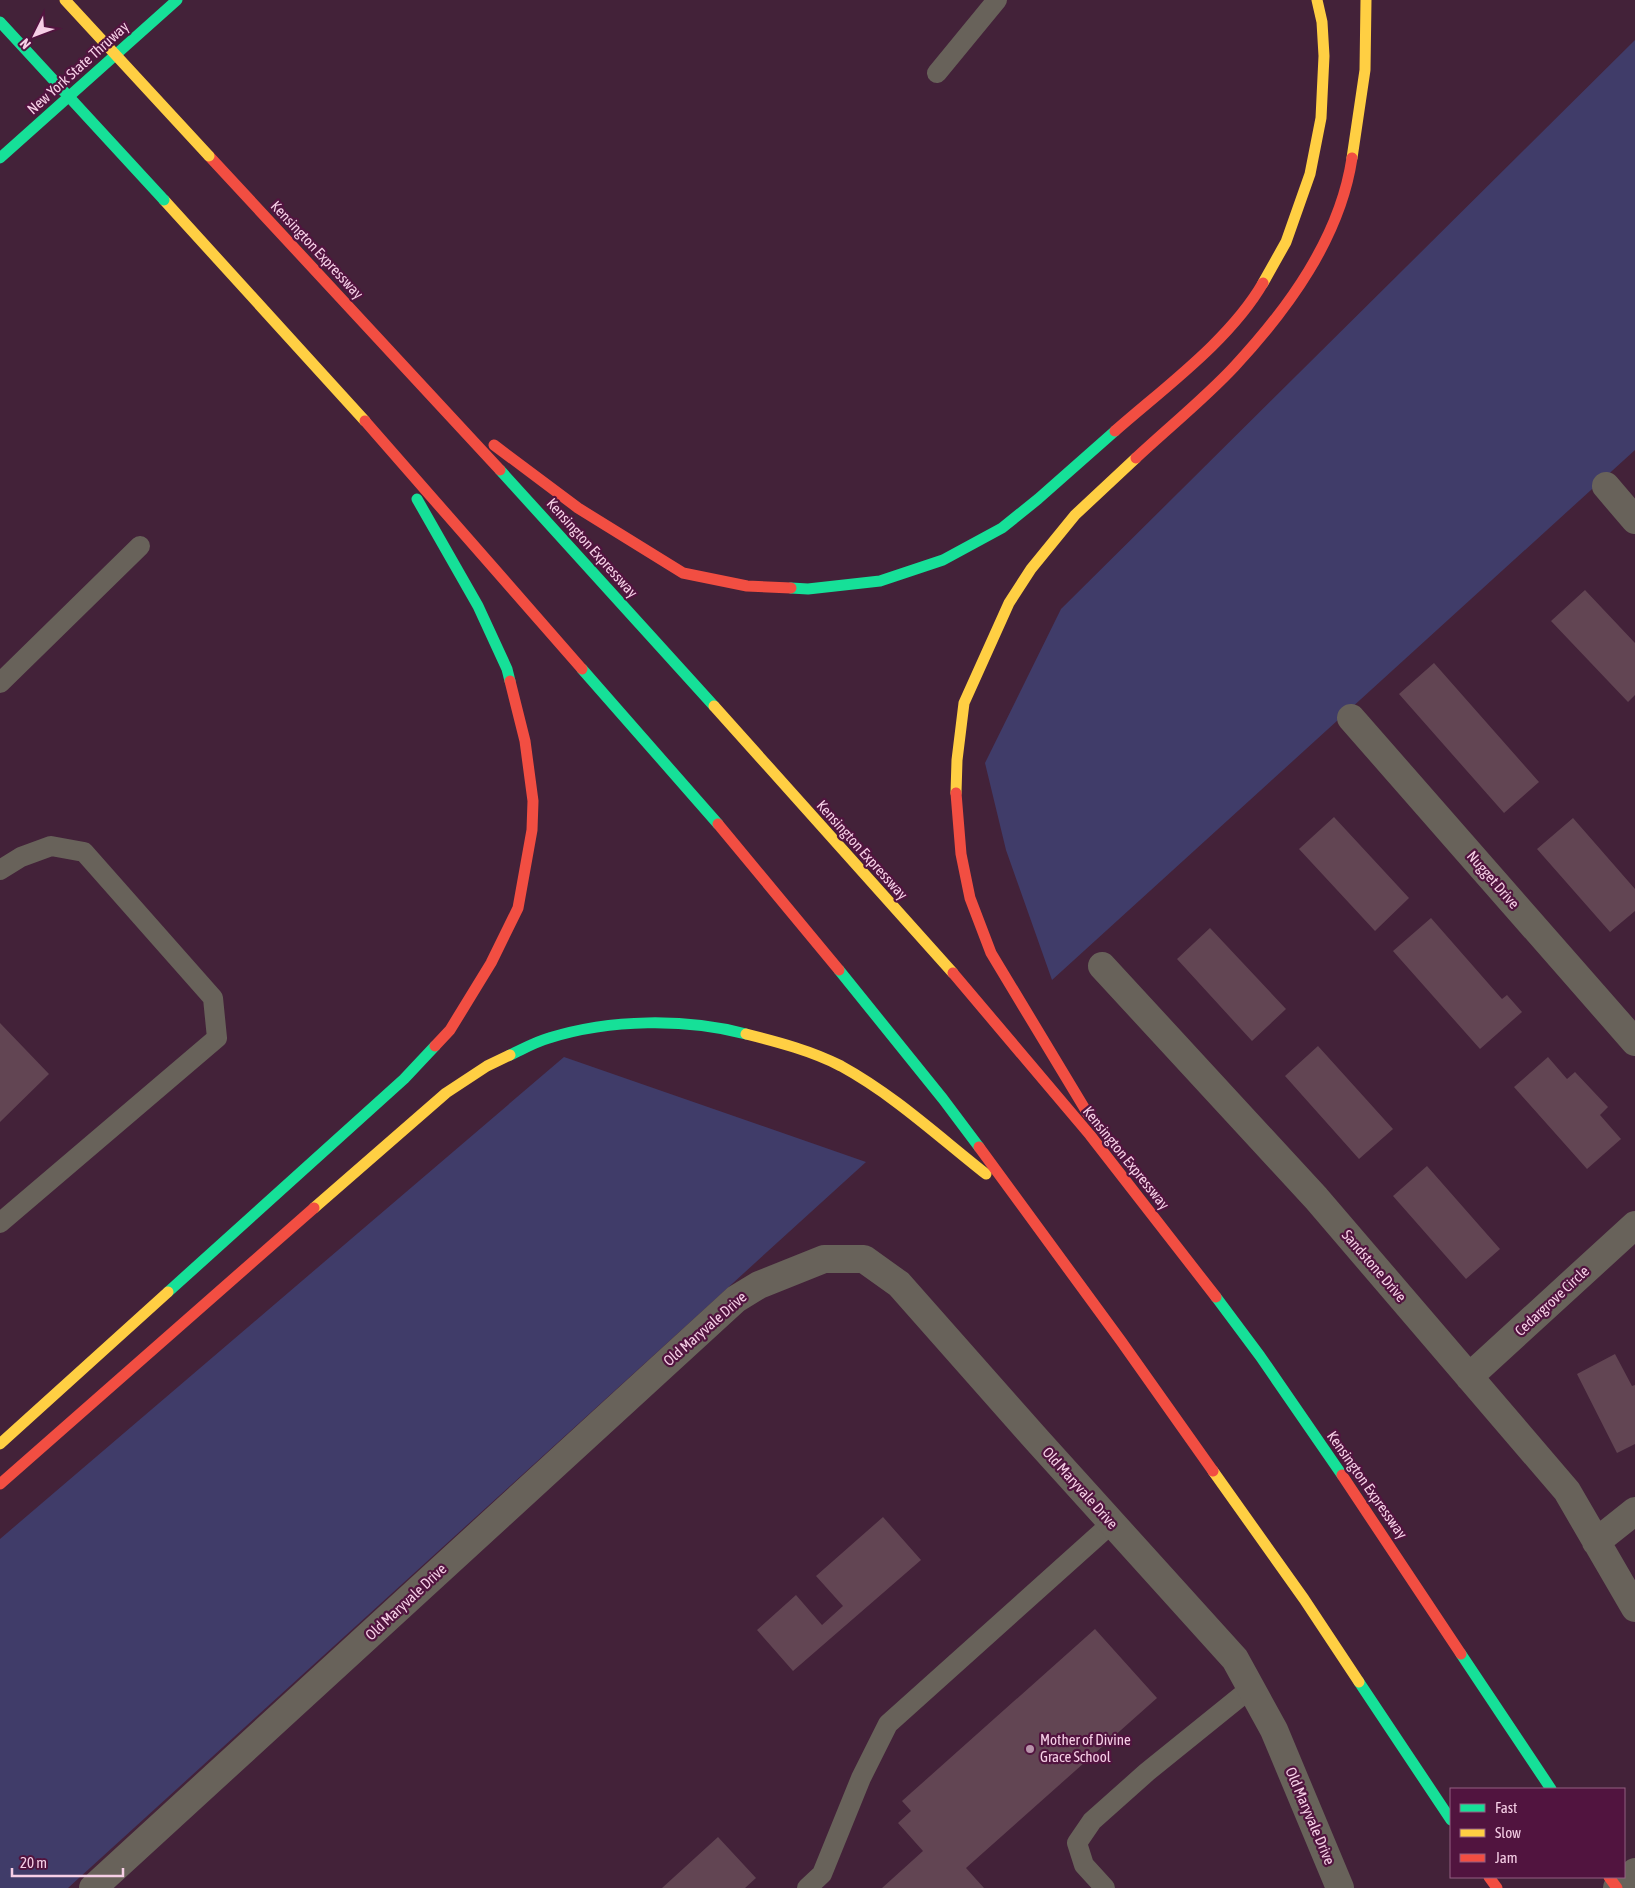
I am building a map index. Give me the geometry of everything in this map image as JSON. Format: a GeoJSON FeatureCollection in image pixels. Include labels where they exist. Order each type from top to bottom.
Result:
{"type":"FeatureCollection","features":[{"type":"Feature","properties":{"kind":"highway","name":"Kensington Expressway"},"geometry":{"type":"LineString","coordinates":[[65,0],[440,404],[644,628],[890,903],[1011,1042],[1130,1185],[1257,1352],[1399,1559],[1550,1788]]}},
{"type":"Feature","properties":{"kind":"highway","name":"New York State Thruway"},"geometry":{"type":"LineString","coordinates":[[0,158],[177,0]]}},
{"type":"Feature","properties":{"kind":"highway"},"geometry":{"type":"LineString","coordinates":[[440,404],[578,508],[683,573],[747,586],[808,589],[880,581],[943,560],[1002,528],[1038,499],[1216,342],[1256,294],[1286,242],[1310,174],[1321,118],[1322,100],[1324,56],[1322,22],[1318,0]]}},
{"type":"Feature","properties":{"kind":"highway"},"geometry":{"type":"LineString","coordinates":[[1130,1185],[991,953],[970,898],[960,854],[956,801],[957,760],[964,702],[1009,603],[1030,569],[1075,515],[1233,368],[1275,320],[1311,268],[1332,224],[1350,171],[1365,70],[1366,0]]}},
{"type":"Feature","properties":{"kind":"highway"},"geometry":{"type":"LineString","coordinates":[[0,22],[388,447],[747,857],[943,1099],[1120,1340],[1304,1599],[1449,1817]]}},
{"type":"Feature","properties":{"kind":"highway"},"geometry":{"type":"LineString","coordinates":[[0,1444],[411,1072],[450,1030],[492,963],[518,908],[532,830],[533,801],[525,741],[507,670],[478,606],[388,447]]}},
{"type":"Feature","properties":{"kind":"highway"},"geometry":{"type":"LineString","coordinates":[[0,1484],[446,1093],[487,1066],[547,1038],[594,1026],[664,1023],[720,1027],[783,1043],[840,1066],[895,1101],[1016,1199]]}},
{"type":"Feature","properties":{"kind":"street"},"geometry":{"type":"LineString","coordinates":[[1606,486],[1635,520]]}},
{"type":"Feature","properties":{"kind":"street","name":"Nugget Drive"},"geometry":{"type":"LineString","coordinates":[[1351,718],[1635,1042]]}},
{"type":"Feature","properties":{"kind":"street","name":"Sandstone Drive"},"geometry":{"type":"LineString","coordinates":[[1102,966],[1316,1198],[1567,1491],[1635,1608]]}},
{"type":"Feature","properties":{"kind":"street","name":"Cedargrove Circle"},"geometry":{"type":"LineString","coordinates":[[1469,1377],[1635,1225]]}},
{"type":"Feature","properties":{"kind":"street","name":"Old Maryvale Drive"},"geometry":{"type":"LineString","coordinates":[[94,1888],[736,1299],[759,1285],[824,1259],[864,1260],[899,1284],[1235,1659],[1274,1730],[1340,1888]]}},
{"type":"Feature","properties":{"kind":"street"},"geometry":{"type":"LineString","coordinates":[[1596,1542],[1635,1511]]}},
{"type":"Feature","properties":{"kind":"street"},"geometry":{"type":"LineString","coordinates":[[1617,1888],[1635,1872]]}},
{"type":"Feature","properties":{"kind":"lane"},"geometry":{"type":"LineString","coordinates":[[936,73],[997,0]]}},
{"type":"Feature","properties":{"kind":"lane"},"geometry":{"type":"LineString","coordinates":[[0,683],[140,546]]}},
{"type":"Feature","properties":{"kind":"lane"},"geometry":{"type":"LineString","coordinates":[[0,870],[21,857],[51,846],[84,852],[212,998],[217,1038],[0,1223]]}},
{"type":"Feature","properties":{"kind":"lane"},"geometry":{"type":"LineString","coordinates":[[807,1888],[822,1874],[861,1778],[888,1724],[1112,1523]]}},
{"type":"Feature","properties":{"kind":"lane"},"geometry":{"type":"LineString","coordinates":[[1105,1888],[1084,1865],[1077,1843],[1092,1821],[1147,1772],[1251,1688]]}},
{"type":"Feature","properties":{"kind":"shaded area"},"geometry":{"type":"Polygon","coordinates":[[[1635,40],[1635,450],[1052,980],[1006,850],[985,763],[1061,609],[1635,40]]]}},
{"type":"Feature","properties":{"kind":"shaded area"},"geometry":{"type":"Polygon","coordinates":[[[564,1057],[866,1162],[68,1888],[0,1888],[0,1539],[564,1057]]]}},
{"type":"Feature","properties":{"kind":"building"},"geometry":{"type":"Polygon","coordinates":[[[1585,590],[1635,643],[1635,695],[1628,702],[1551,621],[1585,590]]]}},
{"type":"Feature","properties":{"kind":"building"},"geometry":{"type":"Polygon","coordinates":[[[1434,663],[1539,782],[1504,813],[1399,694],[1434,663]]]}},
{"type":"Feature","properties":{"kind":"building"},"geometry":{"type":"Polygon","coordinates":[[[1334,817],[1409,898],[1375,931],[1299,849],[1334,817]]]}},
{"type":"Feature","properties":{"kind":"building"},"geometry":{"type":"Polygon","coordinates":[[[1573,818],[1635,889],[1635,911],[1610,932],[1537,849],[1573,818]]]}},
{"type":"Feature","properties":{"kind":"building"},"geometry":{"type":"Polygon","coordinates":[[[1431,918],[1502,999],[1507,995],[1522,1012],[1480,1049],[1393,951],[1431,918]]]}},
{"type":"Feature","properties":{"kind":"building"},"geometry":{"type":"Polygon","coordinates":[[[1210,928],[1286,1009],[1252,1041],[1177,959],[1210,928]]]}},
{"type":"Feature","properties":{"kind":"building"},"geometry":{"type":"Polygon","coordinates":[[[0,1023],[49,1074],[0,1122],[0,1023]]]}},
{"type":"Feature","properties":{"kind":"building"},"geometry":{"type":"Polygon","coordinates":[[[1318,1046],[1393,1129],[1359,1159],[1285,1076],[1318,1046]]]}},
{"type":"Feature","properties":{"kind":"building"},"geometry":{"type":"Polygon","coordinates":[[[1548,1057],[1567,1079],[1575,1072],[1608,1107],[1600,1115],[1621,1139],[1587,1169],[1514,1087],[1548,1057]]]}},
{"type":"Feature","properties":{"kind":"building"},"geometry":{"type":"Polygon","coordinates":[[[1427,1166],[1500,1249],[1466,1279],[1393,1196],[1427,1166]]]}},
{"type":"Feature","properties":{"kind":"building"},"geometry":{"type":"Polygon","coordinates":[[[1615,1354],[1632,1386],[1635,1385],[1635,1444],[1617,1453],[1577,1374],[1615,1354]]]}},
{"type":"Feature","properties":{"kind":"building"},"geometry":{"type":"Polygon","coordinates":[[[883,1517],[921,1560],[793,1671],[757,1630],[796,1595],[822,1625],[843,1606],[816,1576],[883,1517]]]}},
{"type":"Feature","properties":{"kind":"building","name":"Mother of Divine Grace School"},"geometry":{"type":"Polygon","coordinates":[[[1095,1629],[1157,1698],[966,1868],[984,1888],[882,1888],[923,1851],[898,1823],[911,1811],[902,1801],[1095,1629]]]}},
{"type":"Feature","properties":{"kind":"building"},"geometry":{"type":"Polygon","coordinates":[[[718,1837],[756,1878],[745,1888],[662,1888],[718,1837]]]}},
{"type":"Feature","properties":{"kind":"traffic: fast"},"geometry":{"type":"LineString","coordinates":[[0,158],[177,0]]}},
{"type":"Feature","properties":{"kind":"traffic: fast"},"geometry":{"type":"LineString","coordinates":[[0,22],[164,200]]}},
{"type":"Feature","properties":{"kind":"traffic: fast"},"geometry":{"type":"LineString","coordinates":[[791,588],[808,589],[880,581],[943,560],[1002,528],[1115,431]]}},
{"type":"Feature","properties":{"kind":"traffic: fast"},"geometry":{"type":"LineString","coordinates":[[500,470],[714,706]]}},
{"type":"Feature","properties":{"kind":"traffic: fast"},"geometry":{"type":"LineString","coordinates":[[417,499],[478,606],[507,669],[510,681]]}},
{"type":"Feature","properties":{"kind":"traffic: fast"},"geometry":{"type":"LineString","coordinates":[[582,669],[718,824]]}},
{"type":"Feature","properties":{"kind":"traffic: fast"},"geometry":{"type":"LineString","coordinates":[[839,970],[943,1099],[979,1147]]}},
{"type":"Feature","properties":{"kind":"traffic: fast"},"geometry":{"type":"LineString","coordinates":[[510,1055],[549,1038],[597,1027],[622,1024],[673,1023],[698,1025],[746,1034]]}},
{"type":"Feature","properties":{"kind":"traffic: fast"},"geometry":{"type":"LineString","coordinates":[[168,1292],[404,1079],[435,1046]]}},
{"type":"Feature","properties":{"kind":"traffic: fast"},"geometry":{"type":"LineString","coordinates":[[1216,1297],[1260,1356],[1342,1475]]}},
{"type":"Feature","properties":{"kind":"traffic: fast"},"geometry":{"type":"LineString","coordinates":[[1461,1654],[1550,1788]]}},
{"type":"Feature","properties":{"kind":"traffic: fast"},"geometry":{"type":"LineString","coordinates":[[1359,1682],[1450,1818]]}},
{"type":"Feature","properties":{"kind":"traffic: slow"},"geometry":{"type":"LineString","coordinates":[[65,0],[209,156]]}},
{"type":"Feature","properties":{"kind":"traffic: slow"},"geometry":{"type":"LineString","coordinates":[[1263,283],[1286,242],[1310,174],[1321,118],[1324,56],[1322,22],[1317,0]]}},
{"type":"Feature","properties":{"kind":"traffic: slow"},"geometry":{"type":"LineString","coordinates":[[1352,158],[1365,70],[1366,0]]}},
{"type":"Feature","properties":{"kind":"traffic: slow"},"geometry":{"type":"LineString","coordinates":[[164,200],[365,421]]}},
{"type":"Feature","properties":{"kind":"traffic: slow"},"geometry":{"type":"LineString","coordinates":[[956,793],[957,760],[964,703],[1009,603],[1031,569],[1075,515],[1136,458]]}},
{"type":"Feature","properties":{"kind":"traffic: slow"},"geometry":{"type":"LineString","coordinates":[[714,706],[953,973]]}},
{"type":"Feature","properties":{"kind":"traffic: slow"},"geometry":{"type":"LineString","coordinates":[[746,1034],[807,1051],[861,1077],[898,1103],[986,1174]]}},
{"type":"Feature","properties":{"kind":"traffic: slow"},"geometry":{"type":"LineString","coordinates":[[314,1208],[446,1093],[487,1066],[510,1055]]}},
{"type":"Feature","properties":{"kind":"traffic: slow"},"geometry":{"type":"LineString","coordinates":[[0,1444],[168,1292]]}},
{"type":"Feature","properties":{"kind":"traffic: slow"},"geometry":{"type":"LineString","coordinates":[[1213,1471],[1304,1599],[1359,1682]]}},
{"type":"Feature","properties":{"kind":"traffic: jam"},"geometry":{"type":"LineString","coordinates":[[209,156],[500,470]]}},
{"type":"Feature","properties":{"kind":"traffic: jam"},"geometry":{"type":"LineString","coordinates":[[1136,458],[1222,379],[1274,321],[1309,271],[1324,244],[1346,188],[1352,158]]}},
{"type":"Feature","properties":{"kind":"traffic: jam"},"geometry":{"type":"LineString","coordinates":[[1115,431],[1215,343],[1233,324],[1263,283]]}},
{"type":"Feature","properties":{"kind":"traffic: jam"},"geometry":{"type":"LineString","coordinates":[[365,421],[582,669]]}},
{"type":"Feature","properties":{"kind":"traffic: jam"},"geometry":{"type":"LineString","coordinates":[[494,445],[578,508],[683,573],[747,586],[791,588]]}},
{"type":"Feature","properties":{"kind":"traffic: jam"},"geometry":{"type":"LineString","coordinates":[[435,1046],[450,1030],[491,963],[518,908],[532,830],[533,801],[525,741],[510,681]]}},
{"type":"Feature","properties":{"kind":"traffic: jam"},"geometry":{"type":"LineString","coordinates":[[956,793],[961,854],[970,898],[991,953],[1088,1114]]}},
{"type":"Feature","properties":{"kind":"traffic: jam"},"geometry":{"type":"LineString","coordinates":[[718,824],[839,970]]}},
{"type":"Feature","properties":{"kind":"traffic: jam"},"geometry":{"type":"LineString","coordinates":[[953,973],[1090,1135],[1216,1297]]}},
{"type":"Feature","properties":{"kind":"traffic: jam"},"geometry":{"type":"LineString","coordinates":[[979,1147],[1121,1341],[1213,1471]]}},
{"type":"Feature","properties":{"kind":"traffic: jam"},"geometry":{"type":"LineString","coordinates":[[0,1484],[314,1208]]}},
{"type":"Feature","properties":{"kind":"traffic: jam"},"geometry":{"type":"LineString","coordinates":[[1342,1475],[1461,1654]]}},
{"type":"Feature","properties":{"kind":"traffic: jam"},"geometry":{"type":"LineString","coordinates":[[1490,1878],[1497,1888]]}},
{"type":"Feature","properties":{"kind":"traffic: jam"},"geometry":{"type":"LineString","coordinates":[[1610,1878],[1617,1888]]}},
{"type":"Feature","properties":{"kind":"place","name":"Mother of Divine Grace School"},"geometry":{"type":"Point","coordinates":[1030,1749]}}]}
